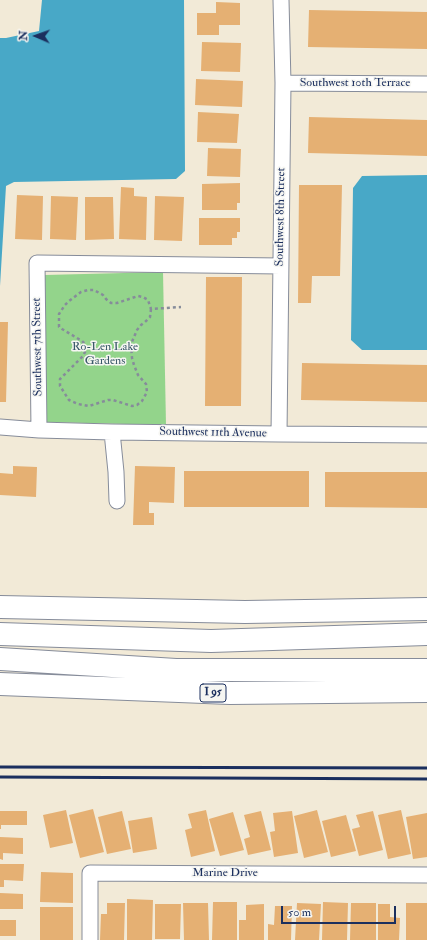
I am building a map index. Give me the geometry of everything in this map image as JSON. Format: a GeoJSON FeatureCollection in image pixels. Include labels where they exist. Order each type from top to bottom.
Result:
{"type":"FeatureCollection","features":[{"type":"Feature","properties":{"kind":"highway"},"geometry":{"type":"LineString","coordinates":[[0,607],[244,612],[427,609]]}},
{"type":"Feature","properties":{"kind":"highway"},"geometry":{"type":"LineString","coordinates":[[0,634],[211,641],[427,634]]}},
{"type":"Feature","properties":{"kind":"highway"},"geometry":{"type":"LineString","coordinates":[[0,659],[176,670],[427,670]]}},
{"type":"Feature","properties":{"kind":"highway","name":"I 95"},"geometry":{"type":"LineString","coordinates":[[0,684],[230,693],[427,691]]}},
{"type":"Feature","properties":{"kind":"street","name":"Southwest 8th Street"},"geometry":{"type":"LineString","coordinates":[[279,434],[283,83],[281,0]]}},
{"type":"Feature","properties":{"kind":"street","name":"Southwest 10th Terrace"},"geometry":{"type":"LineString","coordinates":[[283,83],[427,84]]}},
{"type":"Feature","properties":{"kind":"street","name":"Southwest 7th Street"},"geometry":{"type":"LineString","coordinates":[[39,430],[37,263],[281,266]]}},
{"type":"Feature","properties":{"kind":"street","name":"Southwest 11th Avenue"},"geometry":{"type":"LineString","coordinates":[[0,427],[39,430],[112,432],[427,435]]}},
{"type":"Feature","properties":{"kind":"street"},"geometry":{"type":"LineString","coordinates":[[112,432],[118,501]]}},
{"type":"Feature","properties":{"kind":"street","name":"Marine Drive"},"geometry":{"type":"LineString","coordinates":[[90,940],[90,873],[427,875]]}},
{"type":"Feature","properties":{"kind":"path"},"geometry":{"type":"LineString","coordinates":[[94,290],[111,303],[117,304],[138,296],[143,297],[148,300],[151,309],[150,317],[137,330],[131,344],[134,366],[147,388],[147,392],[142,401],[137,405],[132,406],[113,400],[108,400],[90,406],[78,404],[69,400],[60,386],[60,379],[83,356],[86,350],[86,345],[60,327],[59,314],[65,305],[74,296],[81,292],[94,290]]}},
{"type":"Feature","properties":{"kind":"path"},"geometry":{"type":"LineString","coordinates":[[151,309],[181,307]]}},
{"type":"Feature","properties":{"kind":"green space","name":"Ro-Len Lake Gardens"},"geometry":{"type":"Polygon","coordinates":[[[163,272],[166,425],[46,422],[45,275],[163,272]]]}},
{"type":"Feature","properties":{"kind":"water"},"geometry":{"type":"Polygon","coordinates":[[[42,0],[184,0],[185,171],[176,179],[14,182],[6,186],[0,286],[0,38],[39,31],[42,0]]]}},
{"type":"Feature","properties":{"kind":"water"},"geometry":{"type":"Polygon","coordinates":[[[427,175],[427,350],[362,350],[351,340],[353,188],[362,176],[427,175]]]}},
{"type":"Feature","properties":{"kind":"building"},"geometry":{"type":"Polygon","coordinates":[[[216,2],[240,3],[240,25],[219,25],[219,35],[197,35],[197,13],[216,13],[216,2]]]}},
{"type":"Feature","properties":{"kind":"building"},"geometry":{"type":"Polygon","coordinates":[[[309,10],[427,12],[427,49],[308,47],[309,10]]]}},
{"type":"Feature","properties":{"kind":"building"},"geometry":{"type":"Polygon","coordinates":[[[202,42],[241,43],[240,72],[201,71],[202,42]]]}},
{"type":"Feature","properties":{"kind":"building"},"geometry":{"type":"Polygon","coordinates":[[[196,79],[243,81],[242,107],[195,105],[196,79]]]}},
{"type":"Feature","properties":{"kind":"building"},"geometry":{"type":"Polygon","coordinates":[[[198,112],[239,114],[237,143],[197,142],[198,112]]]}},
{"type":"Feature","properties":{"kind":"building"},"geometry":{"type":"Polygon","coordinates":[[[309,117],[427,120],[427,156],[308,153],[309,117]]]}},
{"type":"Feature","properties":{"kind":"building"},"geometry":{"type":"Polygon","coordinates":[[[208,148],[241,149],[240,177],[207,176],[208,148]]]}},
{"type":"Feature","properties":{"kind":"building"},"geometry":{"type":"Polygon","coordinates":[[[240,183],[240,203],[237,203],[237,210],[202,210],[202,184],[240,183]]]}},
{"type":"Feature","properties":{"kind":"building"},"geometry":{"type":"Polygon","coordinates":[[[299,185],[342,185],[340,276],[312,276],[311,303],[298,303],[299,185]]]}},
{"type":"Feature","properties":{"kind":"building"},"geometry":{"type":"Polygon","coordinates":[[[121,187],[134,188],[134,196],[147,197],[146,240],[119,239],[121,187]]]}},
{"type":"Feature","properties":{"kind":"building"},"geometry":{"type":"Polygon","coordinates":[[[17,195],[43,196],[42,240],[15,239],[17,195]]]}},
{"type":"Feature","properties":{"kind":"building"},"geometry":{"type":"Polygon","coordinates":[[[51,196],[78,197],[76,240],[50,239],[51,196]]]}},
{"type":"Feature","properties":{"kind":"building"},"geometry":{"type":"Polygon","coordinates":[[[155,196],[184,197],[182,241],[154,240],[155,196]]]}},
{"type":"Feature","properties":{"kind":"building"},"geometry":{"type":"Polygon","coordinates":[[[85,197],[113,197],[114,239],[85,240],[85,197]]]}},
{"type":"Feature","properties":{"kind":"building"},"geometry":{"type":"Polygon","coordinates":[[[199,218],[240,218],[240,232],[237,232],[237,238],[232,238],[232,245],[199,245],[199,218]]]}},
{"type":"Feature","properties":{"kind":"building"},"geometry":{"type":"Polygon","coordinates":[[[206,277],[242,277],[241,406],[205,406],[206,277]]]}},
{"type":"Feature","properties":{"kind":"building"},"geometry":{"type":"Polygon","coordinates":[[[0,322],[8,322],[6,402],[0,402],[0,322]]]}},
{"type":"Feature","properties":{"kind":"building"},"geometry":{"type":"Polygon","coordinates":[[[302,363],[427,365],[427,402],[301,400],[302,363]]]}},
{"type":"Feature","properties":{"kind":"building"},"geometry":{"type":"Polygon","coordinates":[[[13,466],[37,467],[36,497],[0,495],[0,473],[13,474],[13,466]]]}},
{"type":"Feature","properties":{"kind":"building"},"geometry":{"type":"Polygon","coordinates":[[[135,466],[175,467],[174,503],[149,502],[149,513],[154,513],[154,525],[133,525],[135,466]]]}},
{"type":"Feature","properties":{"kind":"building"},"geometry":{"type":"Polygon","coordinates":[[[184,471],[309,471],[309,507],[184,507],[184,471]]]}},
{"type":"Feature","properties":{"kind":"building"},"geometry":{"type":"Polygon","coordinates":[[[325,472],[427,472],[427,508],[325,507],[325,472]]]}},
{"type":"Feature","properties":{"kind":"building"},"geometry":{"type":"Polygon","coordinates":[[[93,809],[104,852],[80,858],[69,815],[93,809]]]}},
{"type":"Feature","properties":{"kind":"building"},"geometry":{"type":"Polygon","coordinates":[[[66,810],[73,843],[50,848],[43,815],[66,810]]]}},
{"type":"Feature","properties":{"kind":"building"},"geometry":{"type":"Polygon","coordinates":[[[206,810],[215,851],[191,857],[185,830],[192,828],[188,814],[206,810]]]}},
{"type":"Feature","properties":{"kind":"building"},"geometry":{"type":"Polygon","coordinates":[[[317,810],[328,852],[304,858],[294,816],[317,810]]]}},
{"type":"Feature","properties":{"kind":"building"},"geometry":{"type":"Polygon","coordinates":[[[401,810],[411,854],[388,859],[378,815],[401,810]]]}},
{"type":"Feature","properties":{"kind":"building"},"geometry":{"type":"Polygon","coordinates":[[[0,811],[27,811],[27,825],[1,825],[0,829],[0,811]]]}},
{"type":"Feature","properties":{"kind":"building"},"geometry":{"type":"Polygon","coordinates":[[[122,811],[131,849],[107,854],[98,817],[122,811]]]}},
{"type":"Feature","properties":{"kind":"building"},"geometry":{"type":"Polygon","coordinates":[[[261,811],[271,850],[248,855],[244,839],[250,837],[244,815],[261,811]]]}},
{"type":"Feature","properties":{"kind":"building"},"geometry":{"type":"Polygon","coordinates":[[[292,811],[298,853],[274,857],[270,832],[275,831],[273,813],[292,811]]]}},
{"type":"Feature","properties":{"kind":"building"},"geometry":{"type":"Polygon","coordinates":[[[373,811],[383,850],[359,856],[352,829],[360,827],[356,815],[373,811]]]}},
{"type":"Feature","properties":{"kind":"building"},"geometry":{"type":"Polygon","coordinates":[[[233,812],[244,850],[220,856],[209,819],[233,812]]]}},
{"type":"Feature","properties":{"kind":"building"},"geometry":{"type":"Polygon","coordinates":[[[427,813],[427,857],[413,859],[406,817],[427,813]]]}},
{"type":"Feature","properties":{"kind":"building"},"geometry":{"type":"Polygon","coordinates":[[[346,815],[356,851],[331,857],[322,821],[346,815]]]}},
{"type":"Feature","properties":{"kind":"building"},"geometry":{"type":"Polygon","coordinates":[[[152,817],[157,849],[133,853],[128,821],[152,817]]]}},
{"type":"Feature","properties":{"kind":"building"},"geometry":{"type":"Polygon","coordinates":[[[0,837],[23,838],[23,854],[3,853],[3,860],[0,859],[0,837]]]}},
{"type":"Feature","properties":{"kind":"building"},"geometry":{"type":"Polygon","coordinates":[[[0,864],[24,864],[23,881],[4,880],[4,887],[0,887],[0,864]]]}},
{"type":"Feature","properties":{"kind":"building"},"geometry":{"type":"Polygon","coordinates":[[[41,872],[73,873],[73,903],[40,902],[41,872]]]}},
{"type":"Feature","properties":{"kind":"building"},"geometry":{"type":"Polygon","coordinates":[[[0,893],[23,894],[23,909],[0,909],[0,893]]]}},
{"type":"Feature","properties":{"kind":"building"},"geometry":{"type":"Polygon","coordinates":[[[127,899],[153,900],[152,940],[127,940],[127,899]]]}},
{"type":"Feature","properties":{"kind":"building"},"geometry":{"type":"Polygon","coordinates":[[[213,902],[237,902],[237,940],[212,940],[213,902]]]}},
{"type":"Feature","properties":{"kind":"building"},"geometry":{"type":"Polygon","coordinates":[[[323,902],[348,903],[347,940],[322,940],[323,902]]]}},
{"type":"Feature","properties":{"kind":"building"},"geometry":{"type":"Polygon","coordinates":[[[107,903],[125,903],[124,940],[100,940],[101,914],[107,914],[107,903]]]}},
{"type":"Feature","properties":{"kind":"building"},"geometry":{"type":"Polygon","coordinates":[[[183,903],[208,903],[209,940],[184,940],[183,903]]]}},
{"type":"Feature","properties":{"kind":"building"},"geometry":{"type":"Polygon","coordinates":[[[297,903],[321,904],[319,940],[295,940],[297,903]]]}},
{"type":"Feature","properties":{"kind":"building"},"geometry":{"type":"Polygon","coordinates":[[[351,903],[376,903],[376,940],[350,940],[351,903]]]}},
{"type":"Feature","properties":{"kind":"building"},"geometry":{"type":"Polygon","coordinates":[[[406,903],[427,903],[427,940],[406,940],[406,903]]]}},
{"type":"Feature","properties":{"kind":"building"},"geometry":{"type":"Polygon","coordinates":[[[155,904],[181,904],[180,939],[155,939],[155,904]]]}},
{"type":"Feature","properties":{"kind":"building"},"geometry":{"type":"Polygon","coordinates":[[[264,904],[264,940],[239,940],[239,920],[246,920],[246,905],[264,904]]]}},
{"type":"Feature","properties":{"kind":"building"},"geometry":{"type":"Polygon","coordinates":[[[378,904],[390,904],[390,917],[400,918],[399,940],[378,940],[378,904]]]}},
{"type":"Feature","properties":{"kind":"building"},"geometry":{"type":"Polygon","coordinates":[[[275,906],[292,906],[291,940],[268,940],[268,924],[274,925],[275,906]]]}},
{"type":"Feature","properties":{"kind":"building"},"geometry":{"type":"Polygon","coordinates":[[[40,907],[73,907],[73,940],[40,940],[40,907]]]}},
{"type":"Feature","properties":{"kind":"building"},"geometry":{"type":"Polygon","coordinates":[[[0,920],[16,920],[16,936],[0,936],[0,920]]]}},
{"type":"Feature","properties":{"kind":"railway"},"geometry":{"type":"LineString","coordinates":[[0,767],[427,768]]}},
{"type":"Feature","properties":{"kind":"railway"},"geometry":{"type":"LineString","coordinates":[[0,777],[427,779]]}}]}
